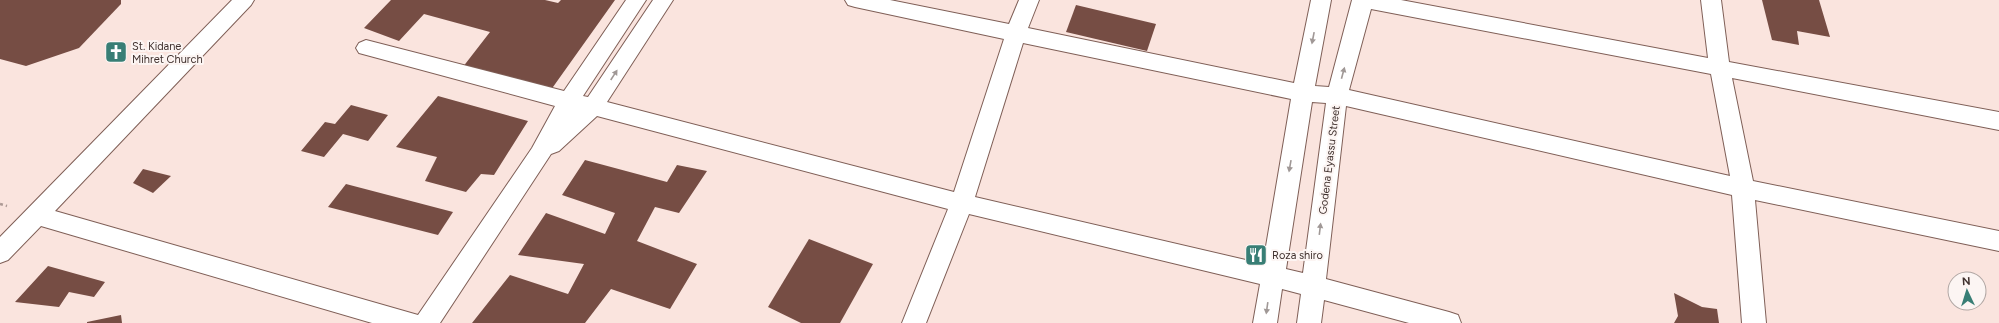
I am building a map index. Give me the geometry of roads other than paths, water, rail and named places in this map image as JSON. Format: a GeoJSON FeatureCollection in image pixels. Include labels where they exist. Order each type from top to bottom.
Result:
{"type":"FeatureCollection","features":[{"type":"Feature","properties":{"kind":"street"},"geometry":{"type":"LineString","coordinates":[[0,253],[244,0]]}},
{"type":"Feature","properties":{"kind":"street"},"geometry":{"type":"LineString","coordinates":[[426,323],[540,154],[569,100],[636,0]]}},
{"type":"Feature","properties":{"kind":"street"},"geometry":{"type":"LineString","coordinates":[[540,154],[593,107],[663,0]]}},
{"type":"Feature","properties":{"kind":"street"},"geometry":{"type":"LineString","coordinates":[[856,0],[1302,93],[1337,96],[1743,188],[1999,241]]}},
{"type":"Feature","properties":{"kind":"street"},"geometry":{"type":"LineString","coordinates":[[914,323],[962,203],[1016,33],[1028,0]]}},
{"type":"Feature","properties":{"kind":"street"},"geometry":{"type":"LineString","coordinates":[[1265,323],[1271,278],[1302,93],[1321,0]]}},
{"type":"Feature","properties":{"kind":"street"},"geometry":{"type":"LineString","coordinates":[[1362,0],[1999,121]]}},
{"type":"Feature","properties":{"kind":"street","name":"Godena Eyassu Street"},"geometry":{"type":"LineString","coordinates":[[1308,323],[1337,96],[1362,0]]}},
{"type":"Feature","properties":{"kind":"street"},"geometry":{"type":"LineString","coordinates":[[1711,0],[1720,68],[1743,188],[1754,323]]}},
{"type":"Feature","properties":{"kind":"street"},"geometry":{"type":"LineString","coordinates":[[366,48],[962,203],[1271,278],[1312,286],[1449,323]]}},
{"type":"Feature","properties":{"kind":"street"},"geometry":{"type":"LineString","coordinates":[[36,215],[410,323]]}},
{"type":"Feature","properties":{"kind":"place","name":"St. Kidane Mihret Church"},"geometry":{"type":"Point","coordinates":[116,52]}},
{"type":"Feature","properties":{"kind":"place","name":"Roza shiro"},"geometry":{"type":"Point","coordinates":[1256,255]}}]}
